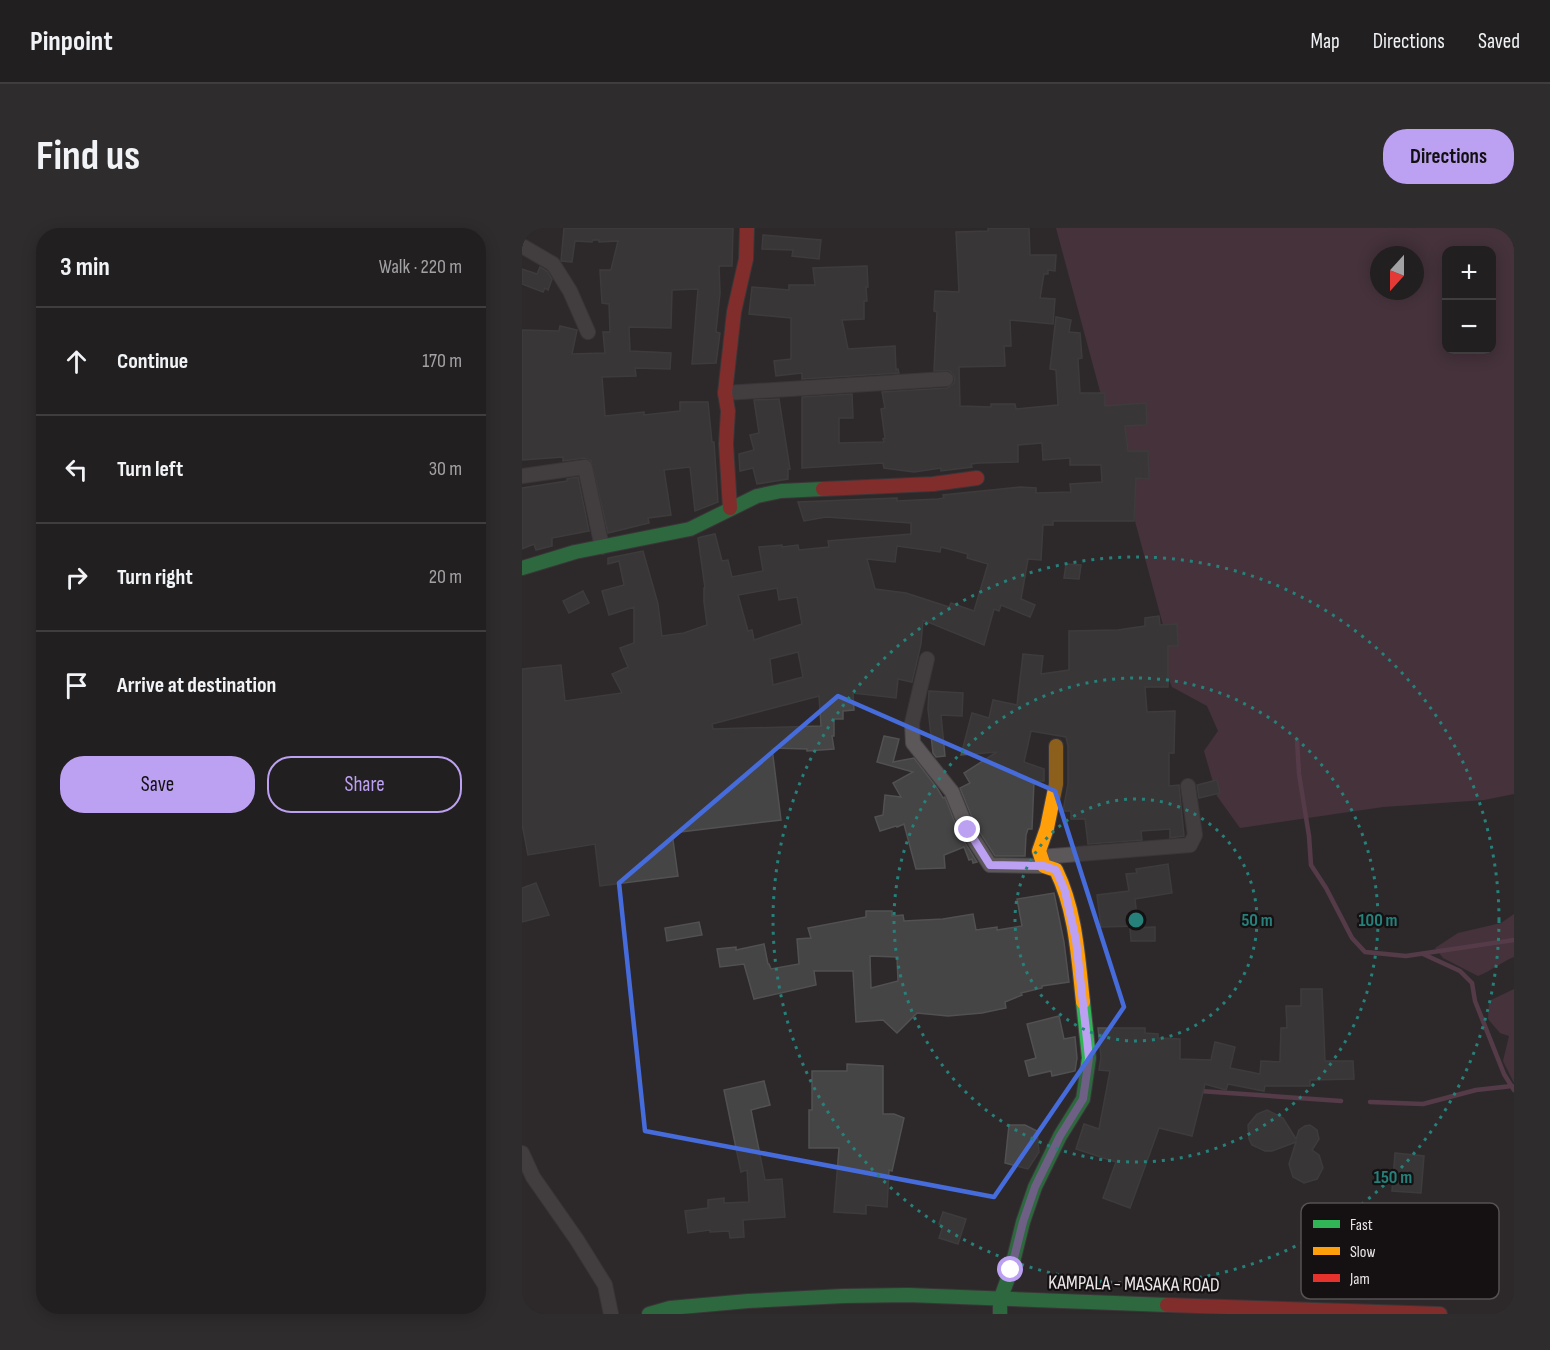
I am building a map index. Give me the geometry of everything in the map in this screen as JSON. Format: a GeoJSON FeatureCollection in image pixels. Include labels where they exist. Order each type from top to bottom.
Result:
{"type":"FeatureCollection","features":[{"type":"Feature","properties":{"kind":"street"},"geometry":{"type":"LineString","coordinates":[[730,508],[726,444],[728,411],[725,393],[734,312],[746,259],[747,228]]}},
{"type":"Feature","properties":{"kind":"street"},"geometry":{"type":"LineString","coordinates":[[522,246],[553,264],[570,291],[588,332]]}},
{"type":"Feature","properties":{"kind":"street"},"geometry":{"type":"LineString","coordinates":[[725,393],[946,379]]}},
{"type":"Feature","properties":{"kind":"street"},"geometry":{"type":"LineString","coordinates":[[522,476],[585,467],[602,546]]}},
{"type":"Feature","properties":{"kind":"street"},"geometry":{"type":"LineString","coordinates":[[522,568],[575,552],[690,529],[757,496],[782,491],[933,484],[977,478]]}},
{"type":"Feature","properties":{"kind":"street"},"geometry":{"type":"LineString","coordinates":[[927,659],[912,723],[913,743],[952,792],[968,830],[990,865],[1190,845],[1195,835],[1188,786]]}},
{"type":"Feature","properties":{"kind":"street"},"geometry":{"type":"LineString","coordinates":[[1000,1307],[1035,1187],[1060,1136],[1083,1099],[1089,1058],[1082,979],[1065,891],[1056,870],[1043,861],[1039,851],[1047,828],[1056,784],[1056,746]]}},
{"type":"Feature","properties":{"kind":"street"},"geometry":{"type":"LineString","coordinates":[[522,1153],[533,1177],[605,1285],[611,1314]]}},
{"type":"Feature","properties":{"kind":"street","name":"KAMPALA - MASAKA ROAD"},"geometry":{"type":"LineString","coordinates":[[648,1314],[670,1308],[737,1302],[908,1295],[1000,1307],[1162,1310],[1221,1306],[1440,1314]]}},
{"type":"Feature","properties":{"kind":"highlighted area"},"geometry":{"type":"Polygon","coordinates":[[[838,696],[1055,791],[1124,1007],[994,1197],[645,1131],[619,883],[838,696]]]}},
{"type":"Feature","properties":{"kind":"shaded area"},"geometry":{"type":"Polygon","coordinates":[[[1056,228],[1514,228],[1514,794],[1484,800],[1383,807],[1240,828],[1217,796],[1204,751],[1218,731],[1207,706],[1172,687],[1163,666],[1163,625],[1056,228]]]}},
{"type":"Feature","properties":{"kind":"shaded area"},"geometry":{"type":"Polygon","coordinates":[[[1514,914],[1514,957],[1478,976],[1443,958],[1435,948],[1458,933],[1501,923],[1514,914]]]}},
{"type":"Feature","properties":{"kind":"shaded area"},"geometry":{"type":"Polygon","coordinates":[[[1514,989],[1514,1083],[1503,1061],[1509,1036],[1500,1033],[1488,1019],[1489,1001],[1514,989]]]}},
{"type":"Feature","properties":{"kind":"building"},"geometry":{"type":"Polygon","coordinates":[[[564,228],[733,228],[732,266],[719,266],[720,293],[716,332],[720,333],[716,363],[692,364],[698,289],[672,290],[671,328],[629,327],[630,351],[671,353],[670,369],[635,368],[636,376],[602,377],[605,416],[680,411],[680,402],[708,402],[712,442],[714,442],[718,502],[695,511],[690,467],[664,470],[671,515],[648,518],[649,523],[608,533],[591,461],[584,458],[563,461],[563,457],[522,460],[522,330],[559,331],[560,326],[577,330],[572,354],[605,353],[603,332],[610,332],[609,304],[602,303],[600,270],[611,270],[618,241],[575,241],[572,262],[561,261],[564,228]]]}},
{"type":"Feature","properties":{"kind":"building"},"geometry":{"type":"Polygon","coordinates":[[[988,228],[1029,228],[1030,255],[1056,255],[1055,271],[1048,270],[1048,274],[1044,274],[1040,298],[1055,299],[1053,324],[1010,320],[1011,346],[1004,346],[1005,366],[959,367],[960,406],[991,407],[991,404],[1015,404],[1016,409],[1058,405],[1056,370],[1050,369],[1056,317],[1071,320],[1069,332],[1080,333],[1082,358],[1078,359],[1080,393],[1105,393],[1105,406],[1146,403],[1147,425],[1125,426],[1128,451],[1148,451],[1149,479],[1136,478],[1134,521],[1053,521],[1053,525],[1043,525],[1041,560],[1028,559],[1021,599],[1035,605],[1030,617],[1001,605],[999,611],[994,609],[984,645],[923,620],[921,644],[912,682],[898,679],[896,698],[853,693],[854,710],[843,711],[843,719],[834,719],[834,736],[832,736],[834,749],[807,751],[807,749],[772,748],[781,820],[672,833],[678,876],[600,886],[595,844],[528,855],[522,824],[522,669],[561,665],[565,701],[622,693],[612,674],[628,667],[620,648],[634,643],[634,607],[609,615],[602,591],[624,585],[619,561],[608,564],[608,558],[643,551],[658,604],[662,636],[684,633],[707,625],[705,588],[698,538],[715,534],[722,561],[728,560],[732,577],[763,571],[759,547],[798,545],[799,550],[829,547],[828,541],[911,534],[911,523],[826,517],[804,521],[798,502],[897,498],[897,501],[938,499],[944,498],[943,495],[1020,487],[1036,488],[1036,493],[1071,492],[1070,484],[1102,482],[1101,465],[1070,465],[1070,458],[1043,460],[1042,443],[1018,445],[1018,462],[979,463],[971,464],[972,467],[941,471],[941,468],[914,472],[884,468],[883,463],[802,468],[802,397],[852,394],[853,418],[839,418],[839,443],[884,442],[881,409],[885,408],[882,392],[947,388],[954,383],[955,378],[950,371],[934,371],[937,312],[934,311],[935,291],[959,292],[956,232],[988,231],[988,228]],[[897,546],[895,562],[867,559],[875,589],[906,593],[949,607],[951,603],[974,611],[988,564],[967,558],[968,554],[941,547],[940,552],[897,546]],[[777,588],[738,595],[748,631],[752,630],[754,640],[802,624],[797,597],[779,600],[777,588]],[[798,652],[770,659],[773,685],[803,677],[798,652]],[[819,696],[712,724],[713,729],[821,726],[819,696]]]}},
{"type":"Feature","properties":{"kind":"building"},"geometry":{"type":"Polygon","coordinates":[[[763,235],[821,240],[819,259],[792,256],[793,250],[762,249],[763,235]]]}},
{"type":"Feature","properties":{"kind":"building"},"geometry":{"type":"Polygon","coordinates":[[[867,266],[868,287],[866,287],[867,301],[864,301],[864,319],[842,320],[848,349],[895,346],[896,370],[898,369],[899,373],[802,379],[802,373],[776,376],[774,361],[791,359],[791,318],[749,314],[752,287],[789,290],[789,285],[815,285],[813,268],[867,266]]]}},
{"type":"Feature","properties":{"kind":"building"},"geometry":{"type":"Polygon","coordinates":[[[540,267],[547,271],[552,279],[548,290],[545,288],[543,292],[522,284],[522,269],[537,274],[540,267]]]}},
{"type":"Feature","properties":{"kind":"building"},"geometry":{"type":"Polygon","coordinates":[[[779,399],[790,469],[788,469],[788,479],[757,484],[753,468],[740,471],[739,454],[754,450],[750,435],[759,433],[754,400],[779,399]]]}},
{"type":"Feature","properties":{"kind":"building"},"geometry":{"type":"Polygon","coordinates":[[[578,477],[589,531],[552,538],[552,546],[536,550],[534,544],[522,549],[522,488],[567,481],[567,479],[578,477]]]}},
{"type":"Feature","properties":{"kind":"building"},"geometry":{"type":"Polygon","coordinates":[[[1066,564],[1081,565],[1079,579],[1064,578],[1066,564]]]}},
{"type":"Feature","properties":{"kind":"building"},"geometry":{"type":"Polygon","coordinates":[[[583,591],[589,603],[569,613],[563,601],[583,591]]]}},
{"type":"Feature","properties":{"kind":"building"},"geometry":{"type":"Polygon","coordinates":[[[1159,616],[1160,625],[1177,624],[1178,646],[1168,646],[1168,687],[1145,687],[1147,712],[1175,711],[1174,753],[1169,753],[1169,786],[1179,785],[1184,836],[1170,838],[1170,829],[1141,831],[1142,840],[1088,844],[1085,819],[1071,819],[1071,811],[1063,811],[1068,784],[1066,737],[1031,731],[1024,762],[1044,769],[1044,781],[1034,781],[1032,829],[1028,829],[1026,835],[1025,856],[995,856],[975,825],[960,788],[970,783],[964,773],[997,752],[961,755],[972,713],[989,718],[993,700],[1017,705],[1023,654],[1043,656],[1041,674],[1069,670],[1069,631],[1118,630],[1145,626],[1145,618],[1159,616]]]}},
{"type":"Feature","properties":{"kind":"building"},"geometry":{"type":"Polygon","coordinates":[[[929,691],[963,693],[962,716],[941,715],[945,756],[936,757],[933,753],[928,709],[929,691]]]}},
{"type":"Feature","properties":{"kind":"building"},"geometry":{"type":"Polygon","coordinates":[[[884,736],[899,739],[893,762],[914,758],[943,798],[945,797],[959,833],[977,862],[973,863],[972,859],[969,860],[964,847],[944,855],[945,868],[916,869],[904,824],[880,831],[875,817],[883,815],[885,795],[901,797],[893,783],[913,772],[877,762],[884,736]]]}},
{"type":"Feature","properties":{"kind":"building"},"geometry":{"type":"Polygon","coordinates":[[[1217,780],[1220,793],[1199,798],[1197,785],[1217,780]]]}},
{"type":"Feature","properties":{"kind":"building"},"geometry":{"type":"Polygon","coordinates":[[[1168,864],[1172,893],[1135,899],[1138,926],[1101,927],[1097,895],[1129,891],[1126,874],[1137,873],[1136,869],[1168,864]]]}},
{"type":"Feature","properties":{"kind":"building"},"geometry":{"type":"Polygon","coordinates":[[[536,883],[549,915],[522,922],[522,888],[536,883]]]}},
{"type":"Feature","properties":{"kind":"building"},"geometry":{"type":"Polygon","coordinates":[[[1054,893],[1069,982],[1042,986],[1042,988],[1021,993],[1022,995],[1005,1002],[1006,1008],[982,1013],[948,1016],[917,1013],[897,1033],[883,1020],[856,1022],[853,971],[814,971],[816,985],[754,999],[744,964],[720,967],[717,949],[736,947],[736,950],[764,944],[771,969],[799,964],[797,939],[811,938],[808,928],[866,917],[866,911],[892,911],[892,916],[903,915],[904,921],[943,919],[973,914],[976,930],[997,927],[997,930],[1022,926],[1017,899],[1054,893]],[[870,956],[871,988],[898,981],[897,957],[870,956]]]}},
{"type":"Feature","properties":{"kind":"building"},"geometry":{"type":"Polygon","coordinates":[[[699,922],[702,935],[667,941],[665,928],[699,922]]]}},
{"type":"Feature","properties":{"kind":"building"},"geometry":{"type":"Polygon","coordinates":[[[1155,927],[1155,941],[1131,941],[1130,928],[1155,927]]]}},
{"type":"Feature","properties":{"kind":"building"},"geometry":{"type":"Polygon","coordinates":[[[1301,989],[1322,989],[1325,1061],[1353,1061],[1354,1079],[1310,1080],[1310,1086],[1265,1086],[1264,1091],[1228,1084],[1226,1090],[1205,1084],[1192,1136],[1159,1128],[1130,1208],[1103,1198],[1116,1162],[1076,1149],[1084,1124],[1099,1129],[1110,1071],[1099,1070],[1101,1057],[1098,1028],[1145,1028],[1145,1033],[1158,1034],[1158,1038],[1180,1039],[1180,1059],[1211,1060],[1215,1042],[1235,1047],[1230,1068],[1260,1074],[1261,1061],[1280,1062],[1281,1028],[1287,1028],[1286,1006],[1301,1006],[1301,989]]]}},
{"type":"Feature","properties":{"kind":"building"},"geometry":{"type":"Polygon","coordinates":[[[1059,1016],[1064,1039],[1075,1037],[1077,1058],[1075,1071],[1052,1076],[1051,1071],[1029,1076],[1025,1061],[1036,1058],[1027,1024],[1059,1016]]]}},
{"type":"Feature","properties":{"kind":"building"},"geometry":{"type":"Polygon","coordinates":[[[847,1064],[883,1066],[883,1114],[894,1114],[904,1118],[892,1171],[889,1170],[887,1207],[866,1205],[866,1214],[834,1212],[839,1148],[809,1148],[812,1071],[847,1071],[847,1064]]]}},
{"type":"Feature","properties":{"kind":"building"},"geometry":{"type":"Polygon","coordinates":[[[764,1081],[770,1105],[751,1110],[765,1180],[782,1179],[785,1217],[743,1220],[744,1237],[730,1238],[729,1231],[710,1232],[710,1230],[688,1233],[685,1211],[708,1208],[708,1200],[724,1198],[724,1203],[749,1202],[747,1170],[741,1172],[724,1090],[764,1081]]]}},
{"type":"Feature","properties":{"kind":"building"},"geometry":{"type":"Polygon","coordinates":[[[1267,1110],[1283,1118],[1296,1139],[1299,1130],[1305,1126],[1310,1125],[1317,1130],[1319,1139],[1312,1150],[1319,1155],[1323,1168],[1317,1179],[1304,1183],[1293,1177],[1289,1164],[1296,1142],[1272,1151],[1265,1151],[1252,1145],[1248,1125],[1257,1114],[1267,1110]]]}},
{"type":"Feature","properties":{"kind":"building"},"geometry":{"type":"Polygon","coordinates":[[[1009,1125],[1025,1125],[1037,1131],[1039,1152],[1028,1169],[1005,1163],[1009,1125]]]}},
{"type":"Feature","properties":{"kind":"building"},"geometry":{"type":"Polygon","coordinates":[[[1395,1153],[1424,1156],[1421,1193],[1392,1191],[1395,1153]]]}},
{"type":"Feature","properties":{"kind":"building"},"geometry":{"type":"Polygon","coordinates":[[[943,1212],[966,1219],[958,1244],[939,1238],[943,1226],[939,1224],[943,1212]]]}},
{"type":"Feature","properties":{"kind":"waterway"},"geometry":{"type":"LineString","coordinates":[[1297,740],[1311,865],[1326,888],[1352,938],[1365,952],[1406,956],[1514,940]]}},
{"type":"Feature","properties":{"kind":"waterway"},"geometry":{"type":"LineString","coordinates":[[1423,954],[1460,971],[1472,983],[1475,1001],[1504,1074],[1514,1090]]}},
{"type":"Feature","properties":{"kind":"waterway"},"geometry":{"type":"LineString","coordinates":[[1370,1102],[1423,1104],[1476,1090],[1512,1086]]}},
{"type":"Feature","properties":{"kind":"waterway"},"geometry":{"type":"LineString","coordinates":[[1200,1091],[1341,1101]]}},
{"type":"Feature","properties":{"kind":"traffic: fast"},"geometry":{"type":"LineString","coordinates":[[522,568],[575,552],[690,529],[757,496],[781,491],[823,489]]}},
{"type":"Feature","properties":{"kind":"traffic: fast"},"geometry":{"type":"LineString","coordinates":[[1000,1314],[1000,1300],[1035,1187],[1060,1136],[1083,1099],[1089,1058],[1083,1002]]}},
{"type":"Feature","properties":{"kind":"traffic: fast"},"geometry":{"type":"LineString","coordinates":[[649,1314],[670,1308],[843,1296],[908,1295],[1167,1305]]}},
{"type":"Feature","properties":{"kind":"traffic: slow"},"geometry":{"type":"LineString","coordinates":[[1056,746],[1056,784],[1047,828],[1039,851],[1044,866],[1056,870],[1068,902],[1075,934],[1083,1002]]}},
{"type":"Feature","properties":{"kind":"traffic: jam"},"geometry":{"type":"LineString","coordinates":[[730,508],[726,444],[728,411],[725,393],[734,312],[746,259],[747,228]]}},
{"type":"Feature","properties":{"kind":"traffic: jam"},"geometry":{"type":"LineString","coordinates":[[823,489],[933,484],[977,478]]}},
{"type":"Feature","properties":{"kind":"traffic: jam"},"geometry":{"type":"LineString","coordinates":[[1167,1305],[1440,1314]]}},
{"type":"Feature","properties":{"kind":"route"},"geometry":{"type":"LineString","coordinates":[[968,830],[990,865],[1044,866],[1056,870],[1065,891],[1082,979],[1089,1058],[1083,1099],[1060,1136],[1035,1187],[1023,1222],[1011,1270]]}}]}
